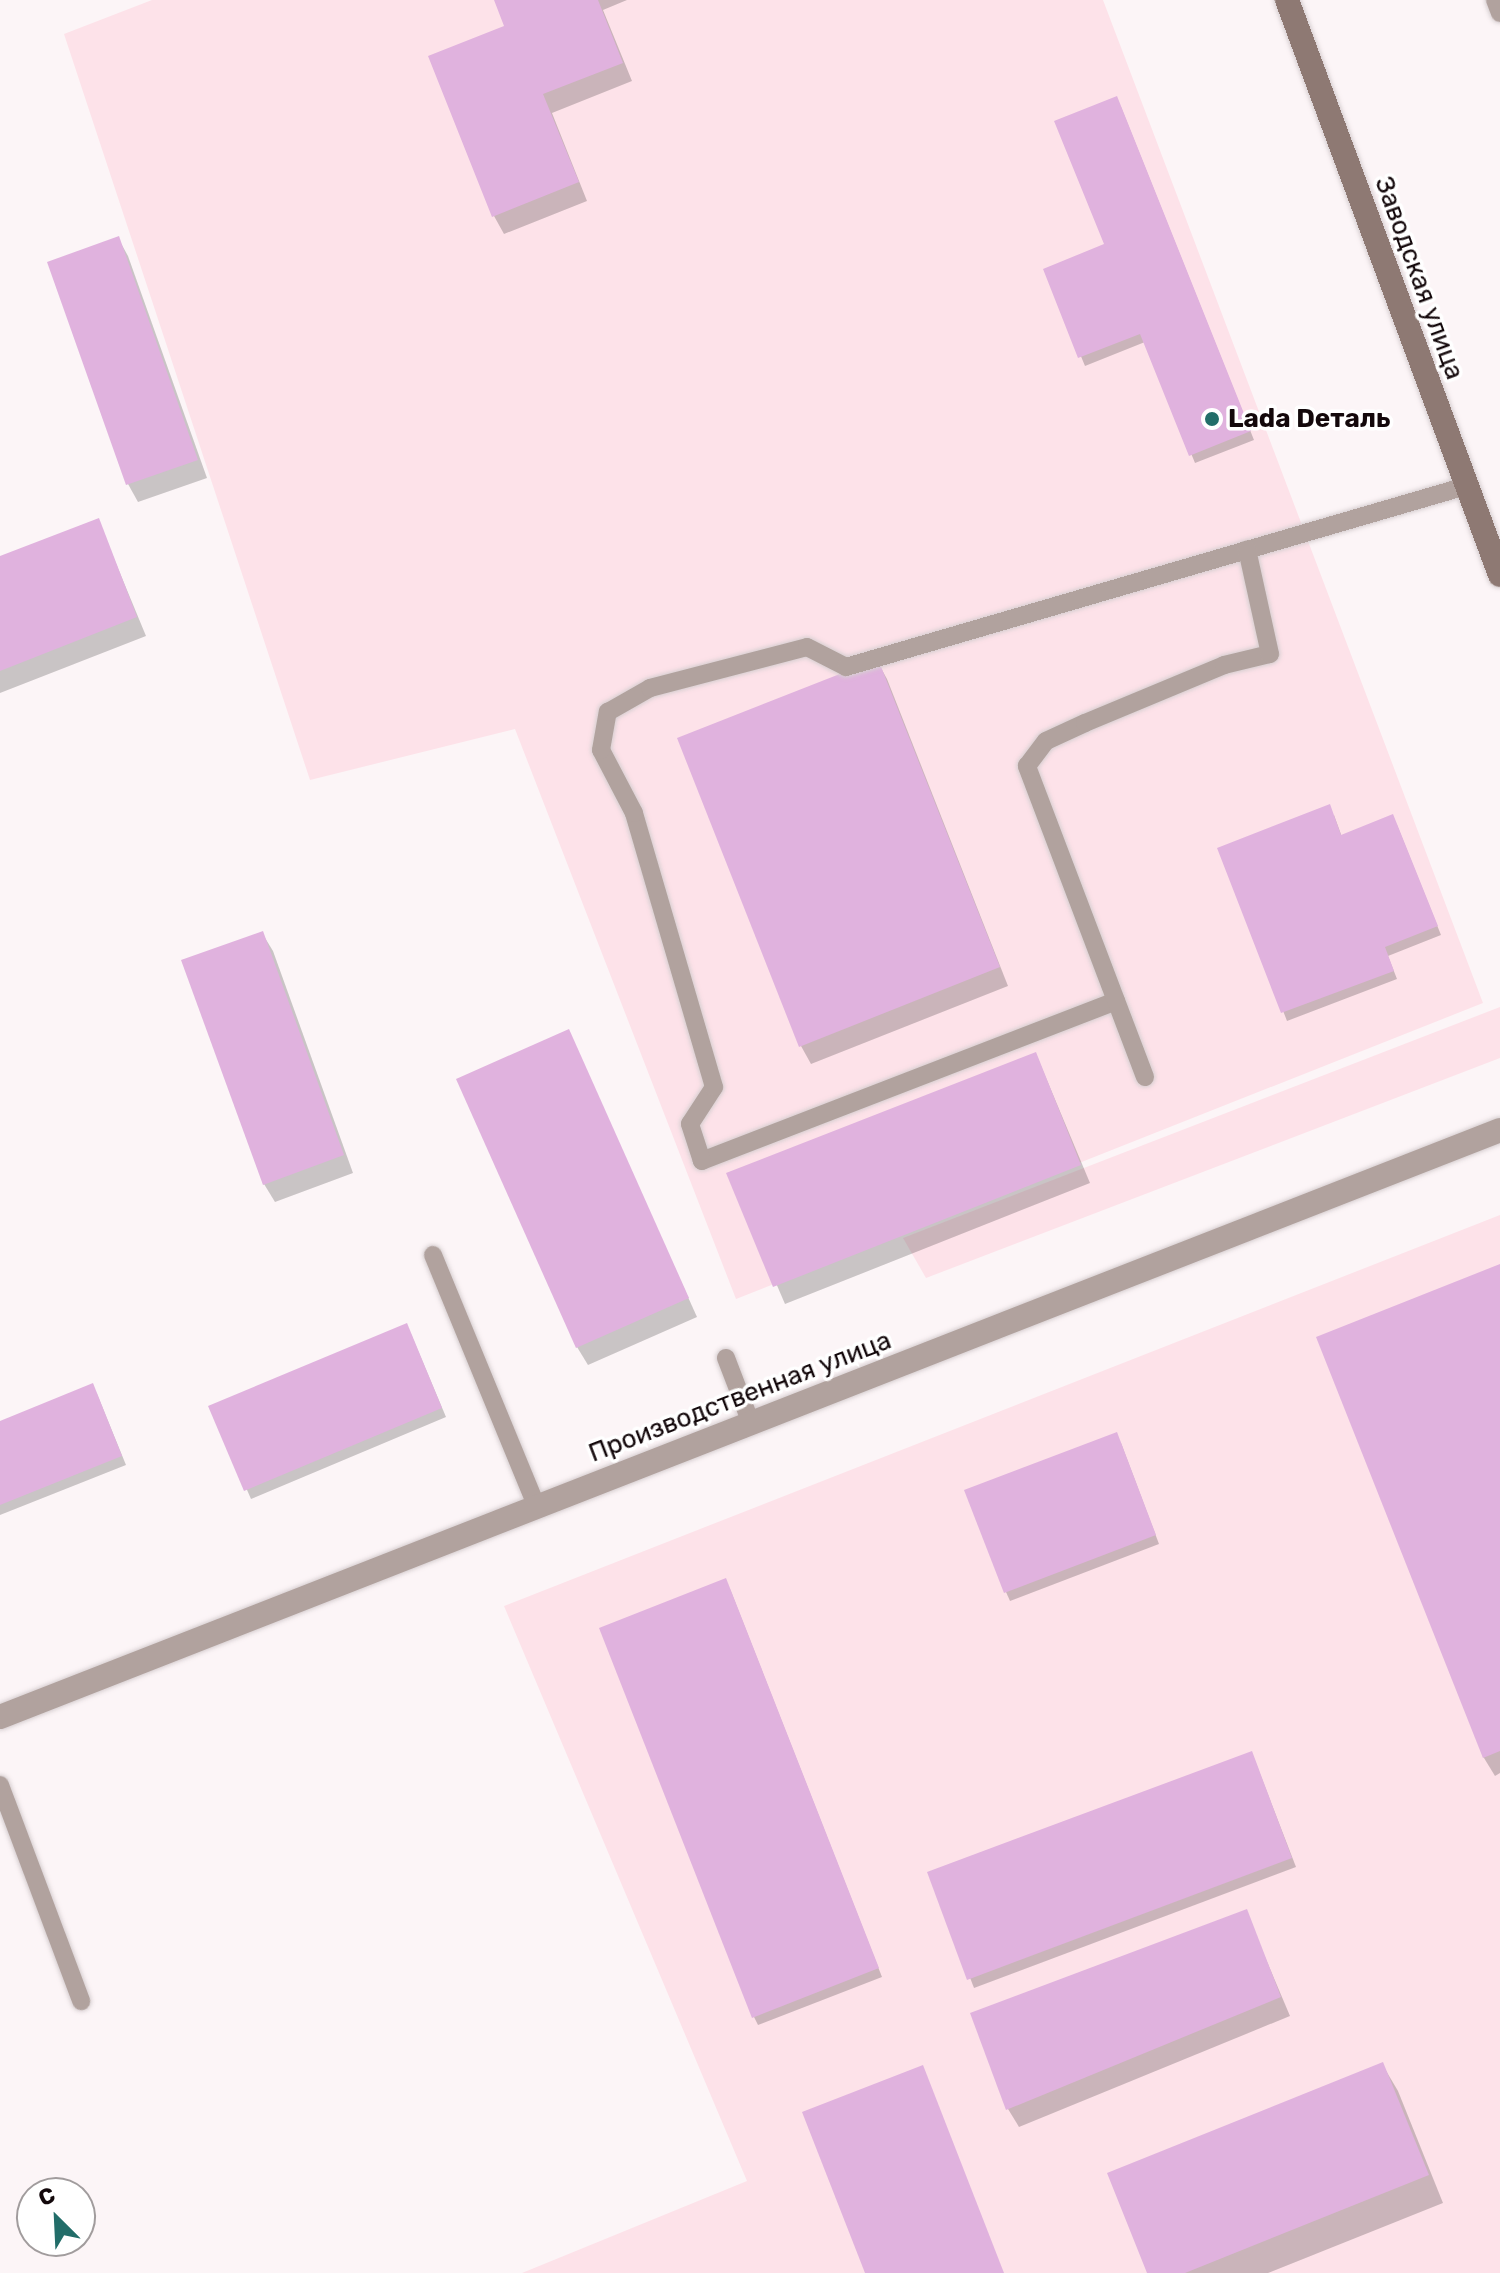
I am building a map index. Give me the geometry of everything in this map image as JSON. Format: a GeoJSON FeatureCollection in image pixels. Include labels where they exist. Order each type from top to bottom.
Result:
{"type":"FeatureCollection","features":[{"type":"Feature","properties":{"kind":"street","name":"Заводская улица"},"geometry":{"type":"LineString","coordinates":[[1287,0],[1500,575]]}},
{"type":"Feature","properties":{"kind":"street","name":"Производственная улица"},"geometry":{"type":"LineString","coordinates":[[0,1717],[1500,1130]]}},
{"type":"Feature","properties":{"kind":"lane"},"geometry":{"type":"LineString","coordinates":[[1495,0],[1500,13]]}},
{"type":"Feature","properties":{"kind":"lane"},"geometry":{"type":"LineString","coordinates":[[1116,1001],[702,1161],[690,1124],[714,1087],[634,813],[601,750],[608,712],[650,688],[807,647],[846,667],[1466,486]]}},
{"type":"Feature","properties":{"kind":"lane"},"geometry":{"type":"LineString","coordinates":[[1145,1077],[1027,766],[1046,741],[1085,723],[1224,665],[1270,654],[1247,549]]}},
{"type":"Feature","properties":{"kind":"lane"},"geometry":{"type":"LineString","coordinates":[[433,1255],[537,1507]]}},
{"type":"Feature","properties":{"kind":"lane"},"geometry":{"type":"LineString","coordinates":[[726,1358],[751,1423]]}},
{"type":"Feature","properties":{"kind":"lane"},"geometry":{"type":"LineString","coordinates":[[0,1785],[81,2001]]}},
{"type":"Feature","properties":{"kind":"shaded area"},"geometry":{"type":"Polygon","coordinates":[[[152,0],[1103,0],[1483,1003],[736,1299],[515,729],[310,780],[64,34],[152,0]]]}},
{"type":"Feature","properties":{"kind":"shaded area"},"geometry":{"type":"Polygon","coordinates":[[[1500,1007],[1500,1058],[926,1278],[903,1238],[1500,1007]]]}},
{"type":"Feature","properties":{"kind":"shaded area"},"geometry":{"type":"Polygon","coordinates":[[[1500,1215],[1500,2273],[522,2273],[747,2181],[504,1606],[1500,1215]]]}},
{"type":"Feature","properties":{"kind":"building"},"geometry":{"type":"Polygon","coordinates":[[[494,0],[598,0],[623,63],[543,94],[579,182],[492,217],[428,56],[504,26],[494,0]]]}},
{"type":"Feature","properties":{"kind":"building"},"geometry":{"type":"Polygon","coordinates":[[[1117,96],[1251,431],[1189,456],[1140,334],[1078,358],[1043,269],[1104,244],[1054,121],[1117,96]]]}},
{"type":"Feature","properties":{"kind":"building"},"geometry":{"type":"Polygon","coordinates":[[[119,236],[198,460],[126,485],[47,262],[119,236]]]}},
{"type":"Feature","properties":{"kind":"building"},"geometry":{"type":"Polygon","coordinates":[[[99,518],[137,617],[0,671],[0,556],[99,518]]]}},
{"type":"Feature","properties":{"kind":"building"},"geometry":{"type":"Polygon","coordinates":[[[878,659],[1000,967],[799,1047],[677,738],[878,659]]]}},
{"type":"Feature","properties":{"kind":"building"},"geometry":{"type":"Polygon","coordinates":[[[1330,804],[1341,835],[1393,814],[1438,926],[1385,947],[1394,971],[1281,1013],[1217,848],[1330,804]]]}},
{"type":"Feature","properties":{"kind":"building"},"geometry":{"type":"Polygon","coordinates":[[[263,931],[344,1155],[263,1185],[181,960],[263,931]]]}},
{"type":"Feature","properties":{"kind":"building"},"geometry":{"type":"Polygon","coordinates":[[[569,1029],[689,1298],[576,1348],[456,1079],[569,1029]]]}},
{"type":"Feature","properties":{"kind":"building"},"geometry":{"type":"Polygon","coordinates":[[[1036,1052],[1081,1165],[773,1287],[726,1173],[1036,1052]]]}},
{"type":"Feature","properties":{"kind":"building"},"geometry":{"type":"Polygon","coordinates":[[[1500,1264],[1500,1751],[1483,1758],[1316,1337],[1500,1264]]]}},
{"type":"Feature","properties":{"kind":"building"},"geometry":{"type":"Polygon","coordinates":[[[407,1323],[442,1408],[244,1491],[208,1406],[407,1323]]]}},
{"type":"Feature","properties":{"kind":"building"},"geometry":{"type":"Polygon","coordinates":[[[93,1383],[122,1456],[0,1505],[0,1421],[93,1383]]]}},
{"type":"Feature","properties":{"kind":"building"},"geometry":{"type":"Polygon","coordinates":[[[1117,1432],[1156,1535],[1004,1593],[964,1490],[1117,1432]]]}},
{"type":"Feature","properties":{"kind":"building"},"geometry":{"type":"Polygon","coordinates":[[[726,1578],[879,1968],[752,2018],[599,1628],[726,1578]]]}},
{"type":"Feature","properties":{"kind":"building"},"geometry":{"type":"Polygon","coordinates":[[[1252,1751],[1292,1858],[967,1980],[927,1872],[1252,1751]]]}},
{"type":"Feature","properties":{"kind":"building"},"geometry":{"type":"Polygon","coordinates":[[[1247,1909],[1281,1997],[1006,2110],[970,2013],[1247,1909]]]}},
{"type":"Feature","properties":{"kind":"building"},"geometry":{"type":"Polygon","coordinates":[[[1383,2062],[1429,2175],[1185,2273],[1147,2273],[1107,2173],[1383,2062]]]}},
{"type":"Feature","properties":{"kind":"building"},"geometry":{"type":"Polygon","coordinates":[[[923,2065],[1004,2273],[865,2273],[802,2112],[923,2065]]]}},
{"type":"Feature","properties":{"kind":"place","name":"Lada Dеталь"},"geometry":{"type":"Point","coordinates":[1212,419]}}]}
